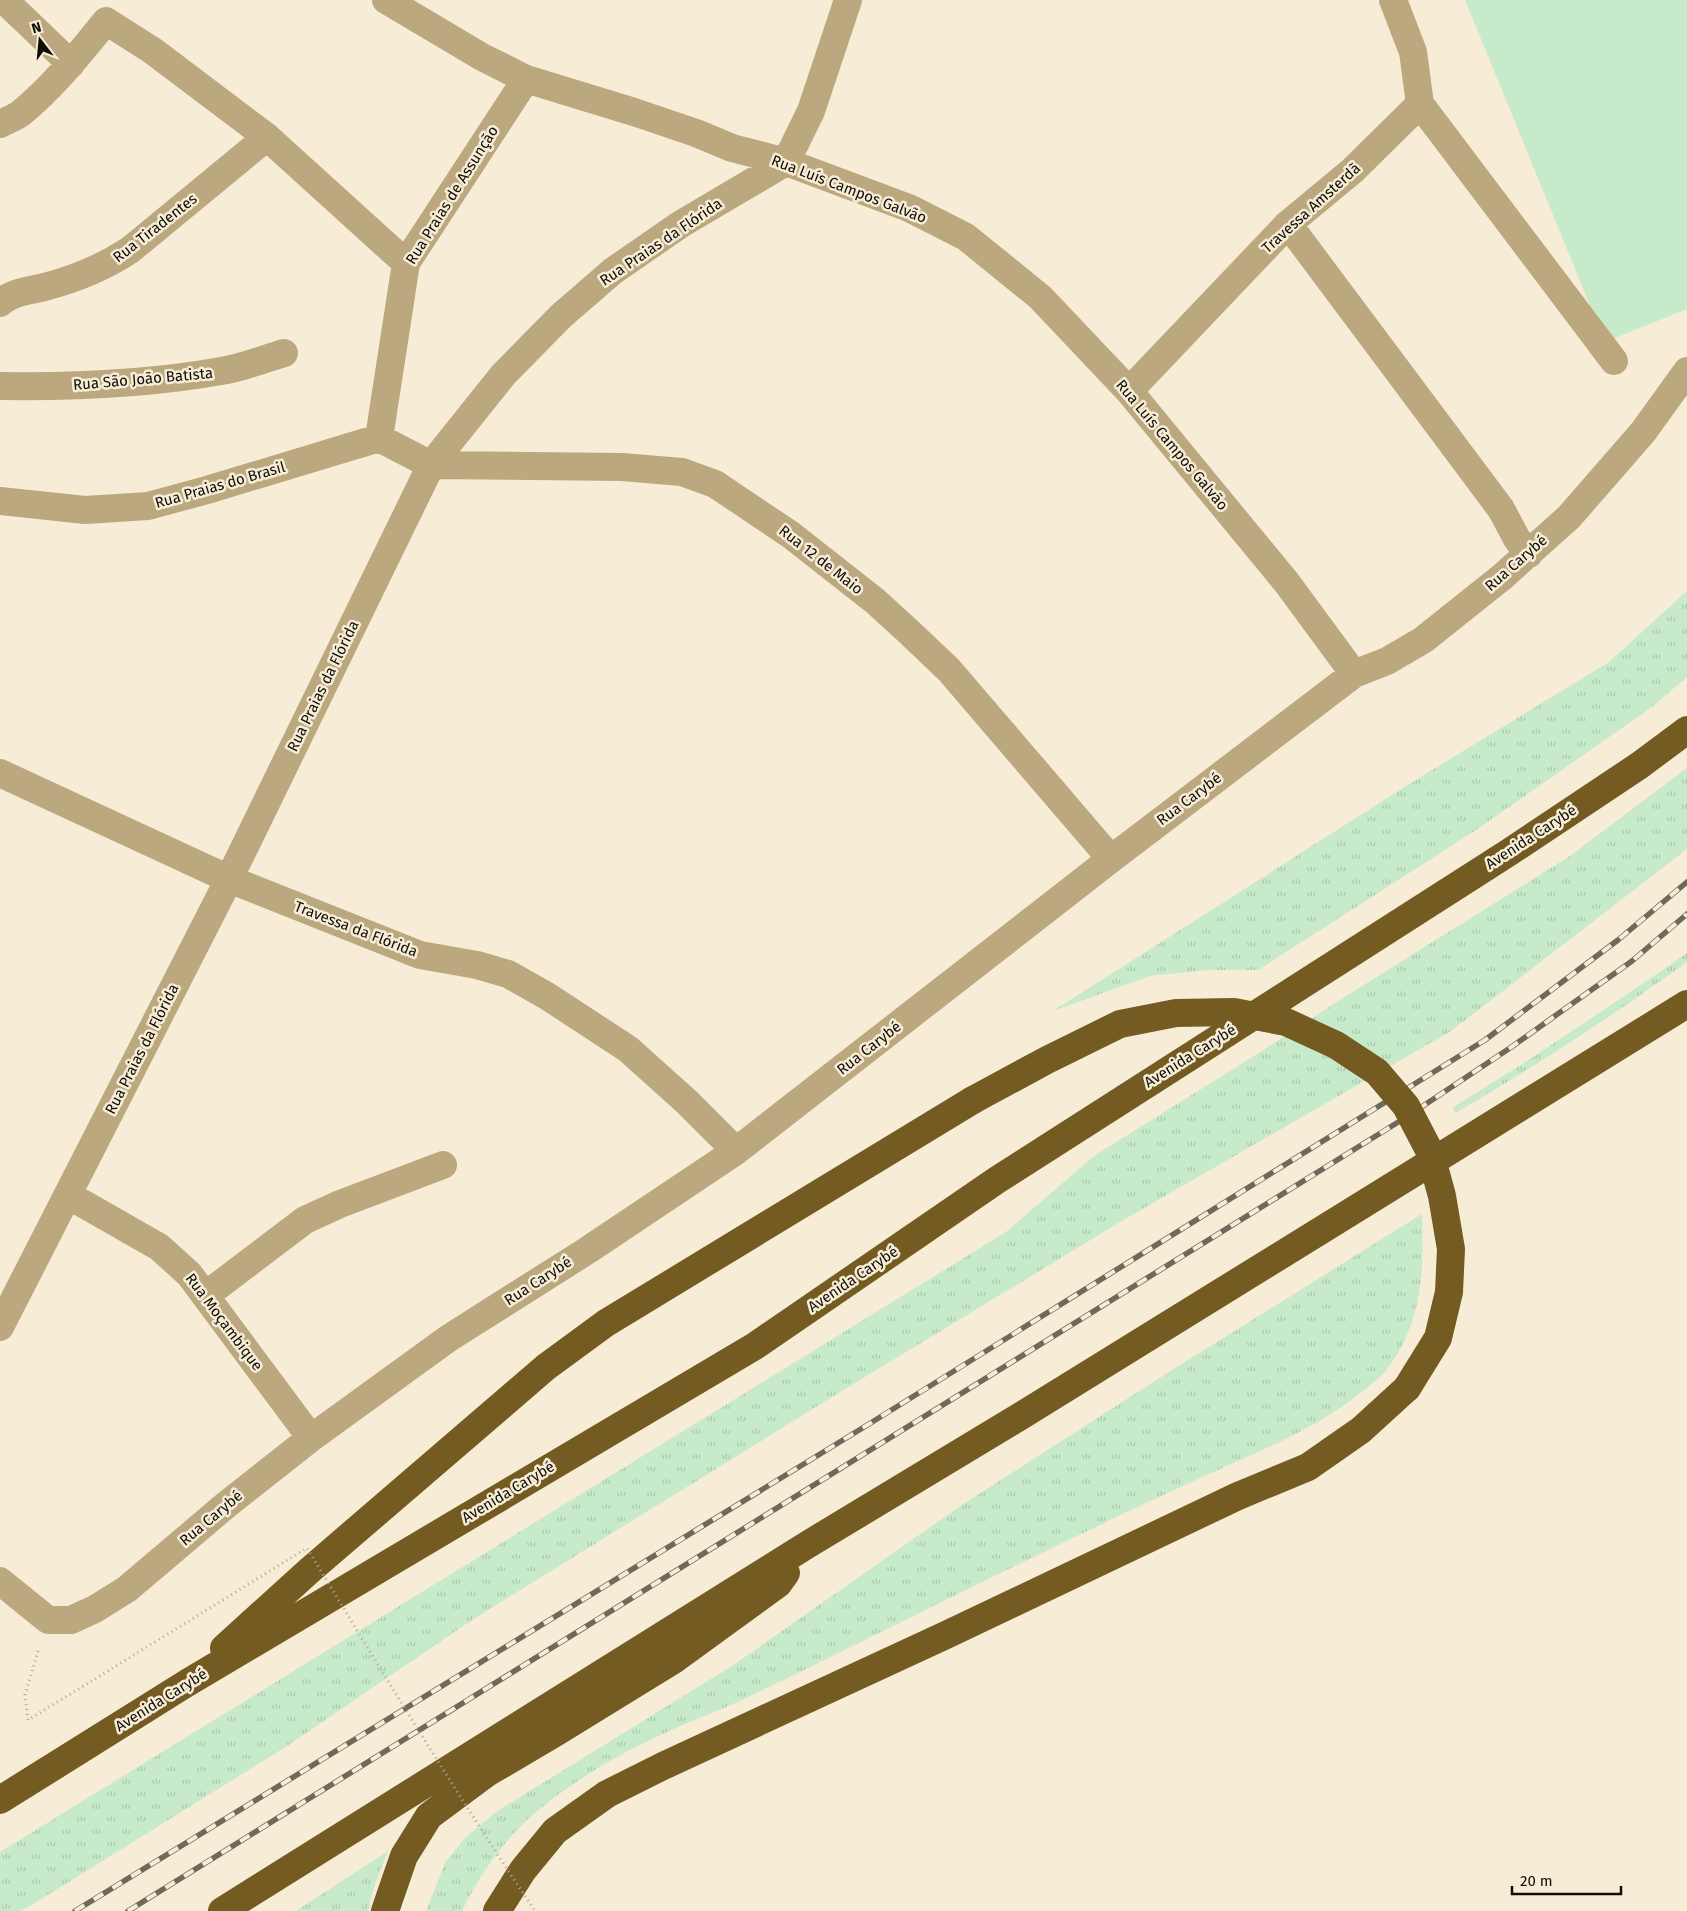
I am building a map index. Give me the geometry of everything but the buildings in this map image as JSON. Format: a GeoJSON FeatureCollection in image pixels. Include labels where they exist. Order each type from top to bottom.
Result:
{"type":"FeatureCollection","features":[{"type":"Feature","properties":{"kind":"highway","name":"Avenida Carybé"},"geometry":{"type":"LineString","coordinates":[[0,1800],[187,1683],[755,1346],[1005,1175],[1508,853],[1640,765],[1687,730]]}},
{"type":"Feature","properties":{"kind":"highway"},"geometry":{"type":"LineString","coordinates":[[222,1911],[807,1545],[1032,1409],[1687,1004]]}},
{"type":"Feature","properties":{"kind":"highway"},"geometry":{"type":"LineString","coordinates":[[187,1683],[310,1570],[546,1367],[606,1323],[973,1100],[1047,1060],[1120,1024],[1176,1013],[1234,1012],[1286,1022],[1336,1045],[1377,1072],[1406,1106],[1430,1152],[1442,1196],[1451,1249],[1449,1292],[1438,1338],[1406,1388],[1361,1430],[1308,1467],[1238,1496],[946,1635],[663,1766],[608,1794],[555,1831],[522,1870],[497,1911]]}},
{"type":"Feature","properties":{"kind":"highway"},"geometry":{"type":"LineString","coordinates":[[385,1911],[404,1856],[429,1816],[487,1773],[675,1659],[778,1584],[807,1545]]}},
{"type":"Feature","properties":{"kind":"street"},"geometry":{"type":"LineString","coordinates":[[4,0],[71,64]]}},
{"type":"Feature","properties":{"kind":"street","name":"Rua Luís Campos Galvão"},"geometry":{"type":"LineString","coordinates":[[386,0],[482,57],[526,79],[670,124],[732,148],[786,162],[908,208],[966,237],[1040,297],[1129,392],[1287,583],[1354,674]]}},
{"type":"Feature","properties":{"kind":"street"},"geometry":{"type":"LineString","coordinates":[[786,162],[811,111],[848,0]]}},
{"type":"Feature","properties":{"kind":"street"},"geometry":{"type":"LineString","coordinates":[[1393,0],[1413,52],[1420,104],[1614,361]]}},
{"type":"Feature","properties":{"kind":"street"},"geometry":{"type":"LineString","coordinates":[[0,124],[20,114],[71,64],[106,21],[153,51],[267,137],[406,263]]}},
{"type":"Feature","properties":{"kind":"street","name":"Rua Praias de Assunção"},"geometry":{"type":"LineString","coordinates":[[379,438],[406,263],[526,79]]}},
{"type":"Feature","properties":{"kind":"street","name":"Travessa Amsterdã"},"geometry":{"type":"LineString","coordinates":[[1129,392],[1288,224],[1352,172],[1420,104]]}},
{"type":"Feature","properties":{"kind":"street","name":"Rua Tiradentes"},"geometry":{"type":"LineString","coordinates":[[0,303],[11,295],[87,274],[108,264],[130,250],[267,137]]}},
{"type":"Feature","properties":{"kind":"street","name":"Rua Praias da Flórida"},"geometry":{"type":"LineString","coordinates":[[0,1327],[229,879],[431,464],[503,375],[561,316],[606,277],[681,224],[786,162]]}},
{"type":"Feature","properties":{"kind":"street"},"geometry":{"type":"LineString","coordinates":[[1288,224],[1501,509],[1517,539],[1528,554]]}},
{"type":"Feature","properties":{"kind":"street","name":"Rua São João Batista"},"geometry":{"type":"LineString","coordinates":[[0,386],[49,387],[152,380],[224,371],[284,353]]}},
{"type":"Feature","properties":{"kind":"street","name":"Rua Carybé"},"geometry":{"type":"LineString","coordinates":[[48,1620],[71,1620],[95,1609],[127,1589],[226,1505],[312,1438],[449,1338],[588,1250],[736,1151],[1111,858],[1354,674],[1387,661],[1423,640],[1569,518],[1643,432],[1687,372]]}},
{"type":"Feature","properties":{"kind":"street"},"geometry":{"type":"LineString","coordinates":[[379,438],[431,464]]}},
{"type":"Feature","properties":{"kind":"street","name":"Rua Praias do Brasil"},"geometry":{"type":"LineString","coordinates":[[0,501],[85,510],[148,506],[379,438]]}},
{"type":"Feature","properties":{"kind":"street","name":"Rua 12 de Maio"},"geometry":{"type":"LineString","coordinates":[[431,464],[622,467],[682,472],[715,484],[791,535],[875,601],[922,644],[949,670],[1111,858]]}},
{"type":"Feature","properties":{"kind":"street","name":"Travessa da Flórida"},"geometry":{"type":"LineString","coordinates":[[0,773],[229,879],[420,955],[477,964],[508,974],[547,996],[628,1049],[687,1102],[736,1151]]}},
{"type":"Feature","properties":{"kind":"street"},"geometry":{"type":"LineString","coordinates":[[206,1295],[305,1220],[340,1204],[442,1165]]}},
{"type":"Feature","properties":{"kind":"street","name":"Rua Moçambique"},"geometry":{"type":"LineString","coordinates":[[68,1195],[159,1247],[189,1274],[312,1438]]}},
{"type":"Feature","properties":{"kind":"street"},"geometry":{"type":"LineString","coordinates":[[0,1582],[48,1620]]}},
{"type":"Feature","properties":{"kind":"path"},"geometry":{"type":"LineString","coordinates":[[48,1620],[25,1695],[28,1720],[307,1548],[484,1836],[535,1911]]}},
{"type":"Feature","properties":{"kind":"green space"},"geometry":{"type":"Polygon","coordinates":[[[1465,0],[1687,0],[1687,309],[1605,342],[1465,0]]]}},
{"type":"Feature","properties":{"kind":"green space"},"geometry":{"type":"Polygon","coordinates":[[[1687,591],[1687,677],[1652,707],[1476,830],[1258,970],[1208,970],[1150,976],[1053,1011],[1406,786],[1609,662],[1687,591]]]}},
{"type":"Feature","properties":{"kind":"green space"},"geometry":{"type":"Polygon","coordinates":[[[1687,768],[1687,849],[1451,1031],[1120,1222],[845,1389],[475,1618],[287,1746],[35,1903],[21,1911],[0,1911],[0,1852],[1006,1232],[1094,1156],[1570,856],[1687,768]]]}},
{"type":"Feature","properties":{"kind":"green space"},"geometry":{"type":"Polygon","coordinates":[[[1687,953],[1687,962],[1630,1002],[1544,1059],[1455,1113],[1453,1107],[1542,1051],[1687,953]]]}},
{"type":"Feature","properties":{"kind":"green space"},"geometry":{"type":"Polygon","coordinates":[[[1422,1214],[1422,1255],[1419,1295],[1408,1333],[1385,1372],[1344,1405],[1302,1431],[1080,1534],[749,1697],[662,1734],[620,1755],[567,1788],[518,1829],[486,1869],[462,1911],[426,1911],[445,1863],[466,1837],[496,1812],[735,1664],[959,1507],[1169,1372],[1422,1214]]]}},
{"type":"Feature","properties":{"kind":"green space"},"geometry":{"type":"Polygon","coordinates":[[[388,1851],[374,1887],[368,1911],[296,1911],[388,1851]]]}},
{"type":"Feature","properties":{"kind":"railway"},"geometry":{"type":"LineString","coordinates":[[75,1911],[869,1424],[1485,1040],[1618,940],[1687,882]]}},
{"type":"Feature","properties":{"kind":"railway"},"geometry":{"type":"LineString","coordinates":[[128,1911],[1408,1116],[1510,1048],[1632,961],[1687,914]]}}]}
